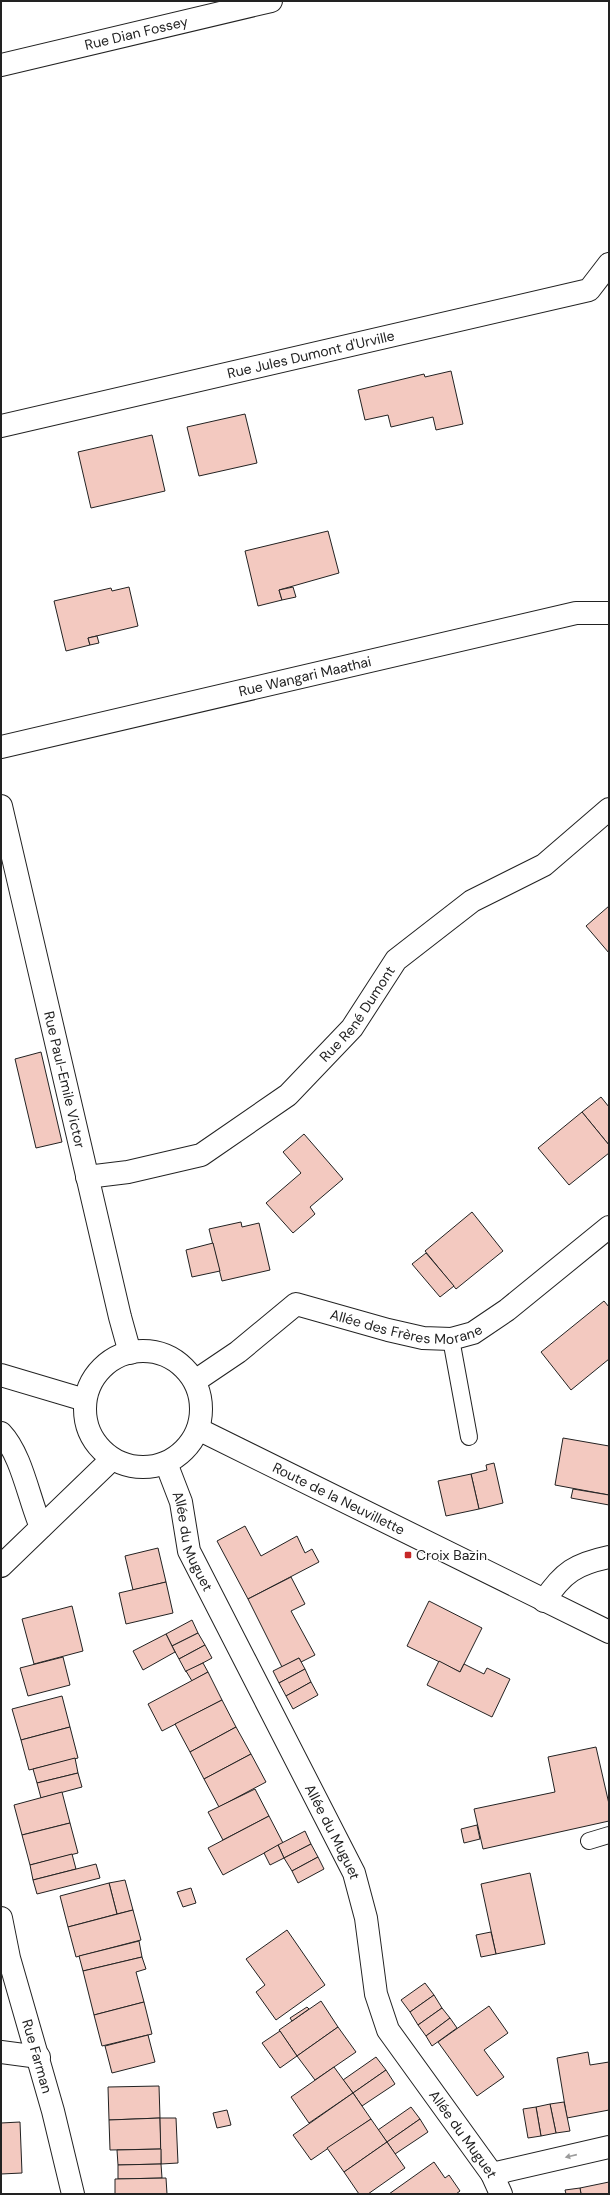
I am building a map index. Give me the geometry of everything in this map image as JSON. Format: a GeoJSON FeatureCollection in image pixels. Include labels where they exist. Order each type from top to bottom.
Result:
{"type":"FeatureCollection","features":[{"type":"Feature","properties":{"kind":"street","name":"Rue Dian Fossey"},"geometry":{"type":"LineString","coordinates":[[1,66],[271,1]]}},
{"type":"Feature","properties":{"kind":"street","name":"Rue Jules Dumont d'Urville"},"geometry":{"type":"LineString","coordinates":[[1,426],[588,290],[606,272]]}},
{"type":"Feature","properties":{"kind":"street","name":"Rue Wangari Maathai"},"geometry":{"type":"LineString","coordinates":[[1,747],[576,613],[609,613]]}},
{"type":"Feature","properties":{"kind":"street","name":"Rue Paul-Emile Victor"},"geometry":{"type":"LineString","coordinates":[[1,806],[87,1177],[130,1353]]}},
{"type":"Feature","properties":{"kind":"street","name":"Rue René Dumont"},"geometry":{"type":"LineString","coordinates":[[87,1177],[128,1172],[201,1154],[288,1096],[352,1028],[396,960],[472,901],[544,866],[609,809]]}},
{"type":"Feature","properties":{"kind":"street","name":"Allée des Frères Morane"},"geometry":{"type":"LineString","coordinates":[[195,1381],[238,1352],[296,1304],[395,1332],[423,1338],[451,1339],[473,1333],[507,1310],[609,1227]]}},
{"type":"Feature","properties":{"kind":"street"},"geometry":{"type":"LineString","coordinates":[[139,1351],[161,1353],[181,1364],[195,1381],[202,1404],[198,1429],[186,1450],[166,1463],[138,1467],[112,1459],[96,1443],[86,1423],[85,1400],[91,1382],[102,1367],[118,1356],[139,1351]]}},
{"type":"Feature","properties":{"kind":"street"},"geometry":{"type":"LineString","coordinates":[[1,1375],[85,1400]]}},
{"type":"Feature","properties":{"kind":"street","name":"Route de la Neuvillette"},"geometry":{"type":"LineString","coordinates":[[198,1429],[609,1632]]}},
{"type":"Feature","properties":{"kind":"street"},"geometry":{"type":"LineString","coordinates":[[1,1433],[6,1439],[18,1463],[41,1528]]}},
{"type":"Feature","properties":{"kind":"street"},"geometry":{"type":"LineString","coordinates":[[1,1566],[112,1459]]}},
{"type":"Feature","properties":{"kind":"street","name":"Allée du Muguet"},"geometry":{"type":"LineString","coordinates":[[166,1463],[181,1502],[189,1551],[354,1873],[366,1918],[376,1994],[388,2030],[492,2174],[501,2194]]}},
{"type":"Feature","properties":{"kind":"street"},"geometry":{"type":"LineString","coordinates":[[544,1601],[562,1577],[574,1568],[609,1557]]}},
{"type":"Feature","properties":{"kind":"street","name":"Rue Farman"},"geometry":{"type":"LineString","coordinates":[[1,1918],[9,1958],[39,2057],[67,2163],[73,2194]]}},
{"type":"Feature","properties":{"kind":"street"},"geometry":{"type":"LineString","coordinates":[[1,1978],[9,1958]]}},
{"type":"Feature","properties":{"kind":"street"},"geometry":{"type":"LineString","coordinates":[[1,2052],[39,2057]]}},
{"type":"Feature","properties":{"kind":"street"},"geometry":{"type":"LineString","coordinates":[[492,2174],[609,2147]]}},
{"type":"Feature","properties":{"kind":"lane"},"geometry":{"type":"LineString","coordinates":[[451,1339],[470,1437]]}},
{"type":"Feature","properties":{"kind":"lane"},"geometry":{"type":"LineString","coordinates":[[589,1840],[609,1835]]}},
{"type":"Feature","properties":{"kind":"building"},"geometry":{"type":"Polygon","coordinates":[[[451,371],[463,424],[436,430],[433,417],[391,427],[388,415],[365,420],[358,390],[424,374],[425,377],[451,371]]]}},
{"type":"Feature","properties":{"kind":"building"},"geometry":{"type":"Polygon","coordinates":[[[245,414],[257,463],[199,476],[187,427],[245,414]]]}},
{"type":"Feature","properties":{"kind":"building"},"geometry":{"type":"Polygon","coordinates":[[[152,435],[165,491],[91,508],[78,452],[152,435]]]}},
{"type":"Feature","properties":{"kind":"building"},"geometry":{"type":"Polygon","coordinates":[[[328,531],[339,573],[279,590],[282,600],[258,606],[245,551],[328,531]]]}},
{"type":"Feature","properties":{"kind":"building"},"geometry":{"type":"Polygon","coordinates":[[[129,587],[138,626],[88,638],[90,645],[66,651],[54,601],[111,588],[112,591],[129,587]]]}},
{"type":"Feature","properties":{"kind":"building"},"geometry":{"type":"Polygon","coordinates":[[[293,587],[296,597],[282,600],[279,590],[293,587]]]}},
{"type":"Feature","properties":{"kind":"building"},"geometry":{"type":"Polygon","coordinates":[[[97,636],[99,643],[90,645],[88,638],[97,636]]]}},
{"type":"Feature","properties":{"kind":"building"},"geometry":{"type":"Polygon","coordinates":[[[609,906],[609,953],[586,926],[609,906]]]}},
{"type":"Feature","properties":{"kind":"building"},"geometry":{"type":"Polygon","coordinates":[[[41,1052],[62,1142],[36,1148],[15,1059],[41,1052]]]}},
{"type":"Feature","properties":{"kind":"building"},"geometry":{"type":"Polygon","coordinates":[[[601,1097],[609,1107],[609,1145],[582,1112],[601,1097]]]}},
{"type":"Feature","properties":{"kind":"building"},"geometry":{"type":"Polygon","coordinates":[[[582,1112],[609,1145],[609,1153],[569,1185],[538,1148],[582,1112]]]}},
{"type":"Feature","properties":{"kind":"building"},"geometry":{"type":"Polygon","coordinates":[[[304,1134],[343,1179],[310,1207],[315,1214],[293,1233],[266,1203],[301,1173],[283,1152],[304,1134]]]}},
{"type":"Feature","properties":{"kind":"building"},"geometry":{"type":"Polygon","coordinates":[[[472,1212],[503,1251],[456,1289],[425,1251],[472,1212]]]}},
{"type":"Feature","properties":{"kind":"building"},"geometry":{"type":"Polygon","coordinates":[[[241,1222],[242,1227],[259,1223],[270,1270],[222,1281],[209,1229],[241,1222]]]}},
{"type":"Feature","properties":{"kind":"building"},"geometry":{"type":"Polygon","coordinates":[[[213,1243],[220,1271],[192,1277],[186,1250],[213,1243]]]}},
{"type":"Feature","properties":{"kind":"building"},"geometry":{"type":"Polygon","coordinates":[[[426,1253],[454,1286],[440,1297],[412,1264],[426,1253]]]}},
{"type":"Feature","properties":{"kind":"building"},"geometry":{"type":"Polygon","coordinates":[[[604,1301],[609,1307],[609,1359],[571,1390],[541,1352],[604,1301]]]}},
{"type":"Feature","properties":{"kind":"building"},"geometry":{"type":"Polygon","coordinates":[[[563,1438],[609,1446],[609,1495],[555,1485],[563,1438]]]}},
{"type":"Feature","properties":{"kind":"building"},"geometry":{"type":"Polygon","coordinates":[[[494,1463],[503,1503],[479,1509],[471,1474],[487,1470],[486,1465],[494,1463]]]}},
{"type":"Feature","properties":{"kind":"building"},"geometry":{"type":"Polygon","coordinates":[[[471,1474],[479,1509],[446,1516],[438,1481],[471,1474]]]}},
{"type":"Feature","properties":{"kind":"building"},"geometry":{"type":"Polygon","coordinates":[[[573,1489],[609,1495],[609,1505],[571,1498],[573,1489]]]}},
{"type":"Feature","properties":{"kind":"building"},"geometry":{"type":"Polygon","coordinates":[[[245,1526],[261,1556],[297,1536],[305,1553],[312,1549],[319,1562],[248,1599],[217,1541],[245,1526]]]}},
{"type":"Feature","properties":{"kind":"building"},"geometry":{"type":"Polygon","coordinates":[[[158,1548],[166,1582],[133,1590],[125,1556],[158,1548]]]}},
{"type":"Feature","properties":{"kind":"building"},"geometry":{"type":"Polygon","coordinates":[[[291,1577],[305,1604],[291,1611],[315,1655],[301,1662],[299,1658],[282,1667],[248,1599],[291,1577]]]}},
{"type":"Feature","properties":{"kind":"building"},"geometry":{"type":"Polygon","coordinates":[[[166,1582],[173,1613],[126,1624],[119,1593],[166,1582]]]}},
{"type":"Feature","properties":{"kind":"building"},"geometry":{"type":"Polygon","coordinates":[[[429,1601],[482,1628],[460,1672],[407,1646],[429,1601]]]}},
{"type":"Feature","properties":{"kind":"building"},"geometry":{"type":"Polygon","coordinates":[[[72,1606],[83,1651],[34,1664],[22,1619],[72,1606]]]}},
{"type":"Feature","properties":{"kind":"building"},"geometry":{"type":"Polygon","coordinates":[[[192,1620],[198,1633],[172,1646],[166,1634],[192,1620]]]}},
{"type":"Feature","properties":{"kind":"building"},"geometry":{"type":"Polygon","coordinates":[[[198,1633],[205,1645],[179,1659],[172,1646],[198,1633]]]}},
{"type":"Feature","properties":{"kind":"building"},"geometry":{"type":"Polygon","coordinates":[[[166,1634],[175,1652],[143,1670],[133,1651],[166,1634]]]}},
{"type":"Feature","properties":{"kind":"building"},"geometry":{"type":"Polygon","coordinates":[[[205,1645],[212,1658],[186,1672],[179,1659],[205,1645]]]}},
{"type":"Feature","properties":{"kind":"building"},"geometry":{"type":"Polygon","coordinates":[[[63,1657],[70,1685],[28,1696],[20,1668],[63,1657]]]}},
{"type":"Feature","properties":{"kind":"building"},"geometry":{"type":"Polygon","coordinates":[[[299,1658],[305,1669],[279,1683],[273,1671],[299,1658]]]}},
{"type":"Feature","properties":{"kind":"building"},"geometry":{"type":"Polygon","coordinates":[[[439,1661],[460,1672],[464,1664],[484,1674],[487,1668],[510,1679],[492,1717],[427,1685],[439,1661]]]}},
{"type":"Feature","properties":{"kind":"building"},"geometry":{"type":"Polygon","coordinates":[[[203,1663],[208,1672],[192,1681],[186,1671],[203,1663]]]}},
{"type":"Feature","properties":{"kind":"building"},"geometry":{"type":"Polygon","coordinates":[[[305,1669],[311,1682],[286,1696],[279,1683],[305,1669]]]}},
{"type":"Feature","properties":{"kind":"building"},"geometry":{"type":"Polygon","coordinates":[[[208,1672],[222,1700],[162,1731],[148,1704],[208,1672]]]}},
{"type":"Feature","properties":{"kind":"building"},"geometry":{"type":"Polygon","coordinates":[[[311,1682],[318,1695],[293,1709],[286,1696],[311,1682]]]}},
{"type":"Feature","properties":{"kind":"building"},"geometry":{"type":"Polygon","coordinates":[[[62,1696],[70,1727],[21,1740],[12,1709],[62,1696]]]}},
{"type":"Feature","properties":{"kind":"building"},"geometry":{"type":"Polygon","coordinates":[[[222,1700],[236,1727],[190,1752],[175,1724],[222,1700]]]}},
{"type":"Feature","properties":{"kind":"building"},"geometry":{"type":"Polygon","coordinates":[[[70,1727],[78,1758],[29,1770],[21,1740],[70,1727]]]}},
{"type":"Feature","properties":{"kind":"building"},"geometry":{"type":"Polygon","coordinates":[[[236,1727],[251,1754],[204,1779],[190,1752],[236,1727]]]}},
{"type":"Feature","properties":{"kind":"building"},"geometry":{"type":"Polygon","coordinates":[[[596,1747],[609,1804],[609,1821],[483,1849],[474,1809],[555,1792],[548,1757],[596,1747]]]}},
{"type":"Feature","properties":{"kind":"building"},"geometry":{"type":"Polygon","coordinates":[[[251,1754],[266,1782],[219,1807],[204,1779],[251,1754]]]}},
{"type":"Feature","properties":{"kind":"building"},"geometry":{"type":"Polygon","coordinates":[[[75,1758],[78,1773],[37,1783],[33,1769],[75,1758]]]}},
{"type":"Feature","properties":{"kind":"building"},"geometry":{"type":"Polygon","coordinates":[[[78,1773],[82,1787],[41,1798],[37,1783],[78,1773]]]}},
{"type":"Feature","properties":{"kind":"building"},"geometry":{"type":"Polygon","coordinates":[[[255,1789],[269,1816],[223,1840],[208,1812],[255,1789]]]}},
{"type":"Feature","properties":{"kind":"building"},"geometry":{"type":"Polygon","coordinates":[[[62,1792],[70,1823],[22,1835],[14,1805],[62,1792]]]}},
{"type":"Feature","properties":{"kind":"building"},"geometry":{"type":"Polygon","coordinates":[[[269,1816],[283,1843],[223,1875],[208,1848],[269,1816]]]}},
{"type":"Feature","properties":{"kind":"building"},"geometry":{"type":"Polygon","coordinates":[[[70,1823],[78,1853],[30,1865],[22,1835],[70,1823]]]}},
{"type":"Feature","properties":{"kind":"building"},"geometry":{"type":"Polygon","coordinates":[[[477,1825],[480,1839],[464,1843],[461,1829],[477,1825]]]}},
{"type":"Feature","properties":{"kind":"building"},"geometry":{"type":"Polygon","coordinates":[[[305,1831],[311,1844],[284,1858],[278,1845],[305,1831]]]}},
{"type":"Feature","properties":{"kind":"building"},"geometry":{"type":"Polygon","coordinates":[[[311,1844],[318,1857],[292,1871],[284,1858],[311,1844]]]}},
{"type":"Feature","properties":{"kind":"building"},"geometry":{"type":"Polygon","coordinates":[[[278,1845],[284,1858],[270,1865],[264,1853],[278,1845]]]}},
{"type":"Feature","properties":{"kind":"building"},"geometry":{"type":"Polygon","coordinates":[[[72,1854],[76,1869],[33,1880],[30,1865],[72,1854]]]}},
{"type":"Feature","properties":{"kind":"building"},"geometry":{"type":"Polygon","coordinates":[[[318,1857],[324,1869],[298,1883],[292,1871],[318,1857]]]}},
{"type":"Feature","properties":{"kind":"building"},"geometry":{"type":"Polygon","coordinates":[[[96,1864],[100,1878],[37,1894],[33,1880],[96,1864]]]}},
{"type":"Feature","properties":{"kind":"building"},"geometry":{"type":"Polygon","coordinates":[[[530,1873],[545,1944],[496,1954],[481,1884],[530,1873]]]}},
{"type":"Feature","properties":{"kind":"building"},"geometry":{"type":"Polygon","coordinates":[[[125,1880],[133,1910],[117,1914],[109,1883],[125,1880]]]}},
{"type":"Feature","properties":{"kind":"building"},"geometry":{"type":"Polygon","coordinates":[[[109,1883],[117,1914],[68,1927],[60,1896],[109,1883]]]}},
{"type":"Feature","properties":{"kind":"building"},"geometry":{"type":"Polygon","coordinates":[[[191,1888],[196,1903],[183,1907],[177,1892],[191,1888]]]}},
{"type":"Feature","properties":{"kind":"building"},"geometry":{"type":"Polygon","coordinates":[[[133,1910],[141,1940],[76,1957],[68,1927],[133,1910]]]}},
{"type":"Feature","properties":{"kind":"building"},"geometry":{"type":"Polygon","coordinates":[[[287,1930],[325,1985],[276,2020],[256,1992],[265,1985],[246,1959],[287,1930]]]}},
{"type":"Feature","properties":{"kind":"building"},"geometry":{"type":"Polygon","coordinates":[[[491,1932],[496,1954],[481,1957],[476,1935],[491,1932]]]}},
{"type":"Feature","properties":{"kind":"building"},"geometry":{"type":"Polygon","coordinates":[[[139,1941],[142,1957],[83,1971],[79,1956],[139,1941]]]}},
{"type":"Feature","properties":{"kind":"building"},"geometry":{"type":"Polygon","coordinates":[[[142,1957],[146,1969],[136,1972],[144,2002],[94,2015],[83,1971],[142,1957]]]}},
{"type":"Feature","properties":{"kind":"building"},"geometry":{"type":"Polygon","coordinates":[[[425,1983],[434,1995],[410,2012],[401,2000],[425,1983]]]}},
{"type":"Feature","properties":{"kind":"building"},"geometry":{"type":"Polygon","coordinates":[[[434,1995],[442,2008],[418,2025],[410,2012],[434,1995]]]}},
{"type":"Feature","properties":{"kind":"building"},"geometry":{"type":"Polygon","coordinates":[[[321,2001],[338,2027],[297,2056],[279,2030],[321,2001]]]}},
{"type":"Feature","properties":{"kind":"building"},"geometry":{"type":"Polygon","coordinates":[[[144,2002],[152,2034],[102,2046],[94,2015],[144,2002]]]}},
{"type":"Feature","properties":{"kind":"building"},"geometry":{"type":"Polygon","coordinates":[[[489,2006],[508,2033],[484,2050],[504,2077],[477,2096],[438,2042],[489,2006]]]}},
{"type":"Feature","properties":{"kind":"building"},"geometry":{"type":"Polygon","coordinates":[[[307,2007],[309,2009],[292,2021],[290,2018],[307,2007]]]}},
{"type":"Feature","properties":{"kind":"building"},"geometry":{"type":"Polygon","coordinates":[[[442,2008],[450,2018],[426,2036],[418,2025],[442,2008]]]}},
{"type":"Feature","properties":{"kind":"building"},"geometry":{"type":"Polygon","coordinates":[[[450,2018],[457,2028],[432,2046],[426,2036],[450,2018]]]}},
{"type":"Feature","properties":{"kind":"building"},"geometry":{"type":"Polygon","coordinates":[[[338,2027],[356,2052],[315,2080],[297,2056],[338,2027]]]}},
{"type":"Feature","properties":{"kind":"building"},"geometry":{"type":"Polygon","coordinates":[[[280,2031],[297,2056],[280,2068],[262,2043],[280,2031]]]}},
{"type":"Feature","properties":{"kind":"building"},"geometry":{"type":"Polygon","coordinates":[[[148,2035],[155,2062],[112,2073],[105,2046],[148,2035]]]}},
{"type":"Feature","properties":{"kind":"building"},"geometry":{"type":"Polygon","coordinates":[[[588,2052],[590,2065],[609,2062],[609,2110],[567,2118],[557,2058],[588,2052]]]}},
{"type":"Feature","properties":{"kind":"building"},"geometry":{"type":"Polygon","coordinates":[[[376,2057],[386,2070],[353,2093],[343,2080],[376,2057]]]}},
{"type":"Feature","properties":{"kind":"building"},"geometry":{"type":"Polygon","coordinates":[[[334,2067],[353,2093],[309,2123],[291,2097],[334,2067]]]}},
{"type":"Feature","properties":{"kind":"building"},"geometry":{"type":"Polygon","coordinates":[[[386,2070],[395,2084],[362,2106],[353,2093],[386,2070]]]}},
{"type":"Feature","properties":{"kind":"building"},"geometry":{"type":"Polygon","coordinates":[[[159,2086],[160,2118],[109,2120],[108,2087],[159,2086]]]}},
{"type":"Feature","properties":{"kind":"building"},"geometry":{"type":"Polygon","coordinates":[[[353,2093],[371,2119],[311,2160],[293,2135],[353,2093]]]}},
{"type":"Feature","properties":{"kind":"building"},"geometry":{"type":"Polygon","coordinates":[[[564,2102],[570,2131],[556,2133],[550,2104],[564,2102]]]}},
{"type":"Feature","properties":{"kind":"building"},"geometry":{"type":"Polygon","coordinates":[[[550,2104],[556,2133],[541,2136],[536,2107],[550,2104]]]}},
{"type":"Feature","properties":{"kind":"building"},"geometry":{"type":"Polygon","coordinates":[[[411,2107],[420,2119],[387,2142],[378,2130],[411,2107]]]}},
{"type":"Feature","properties":{"kind":"building"},"geometry":{"type":"Polygon","coordinates":[[[536,2107],[541,2136],[528,2138],[523,2109],[536,2107]]]}},
{"type":"Feature","properties":{"kind":"building"},"geometry":{"type":"Polygon","coordinates":[[[227,2110],[231,2125],[217,2128],[213,2113],[227,2110]]]}},
{"type":"Feature","properties":{"kind":"building"},"geometry":{"type":"Polygon","coordinates":[[[160,2118],[161,2149],[110,2150],[109,2120],[160,2118]]]}},
{"type":"Feature","properties":{"kind":"building"},"geometry":{"type":"Polygon","coordinates":[[[160,2118],[176,2118],[178,2163],[161,2164],[160,2118]]]}},
{"type":"Feature","properties":{"kind":"building"},"geometry":{"type":"Polygon","coordinates":[[[371,2119],[387,2142],[344,2172],[327,2148],[371,2119]]]}},
{"type":"Feature","properties":{"kind":"building"},"geometry":{"type":"Polygon","coordinates":[[[420,2119],[428,2132],[395,2154],[387,2142],[420,2119]]]}},
{"type":"Feature","properties":{"kind":"building"},"geometry":{"type":"Polygon","coordinates":[[[20,2122],[22,2173],[1,2174],[1,2123],[20,2122]]]}},
{"type":"Feature","properties":{"kind":"building"},"geometry":{"type":"Polygon","coordinates":[[[387,2142],[405,2168],[368,2194],[359,2194],[344,2172],[387,2142]]]}},
{"type":"Feature","properties":{"kind":"building"},"geometry":{"type":"Polygon","coordinates":[[[161,2149],[161,2164],[118,2165],[117,2150],[161,2149]]]}},
{"type":"Feature","properties":{"kind":"building"},"geometry":{"type":"Polygon","coordinates":[[[434,2162],[445,2178],[449,2175],[460,2191],[456,2194],[389,2194],[434,2162]]]}},
{"type":"Feature","properties":{"kind":"building"},"geometry":{"type":"Polygon","coordinates":[[[161,2164],[162,2178],[118,2179],[118,2165],[161,2164]]]}},
{"type":"Feature","properties":{"kind":"building"},"geometry":{"type":"Polygon","coordinates":[[[166,2178],[167,2194],[115,2194],[115,2179],[166,2178]]]}},
{"type":"Feature","properties":{"kind":"building"},"geometry":{"type":"Polygon","coordinates":[[[609,2182],[609,2194],[581,2194],[580,2188],[609,2182]]]}},
{"type":"Feature","properties":{"kind":"building"},"geometry":{"type":"Polygon","coordinates":[[[580,2188],[581,2194],[566,2194],[565,2190],[580,2188]]]}},
{"type":"Feature","properties":{"kind":"place","name":"Croix Bazin"},"geometry":{"type":"Point","coordinates":[408,1555]}}]}
